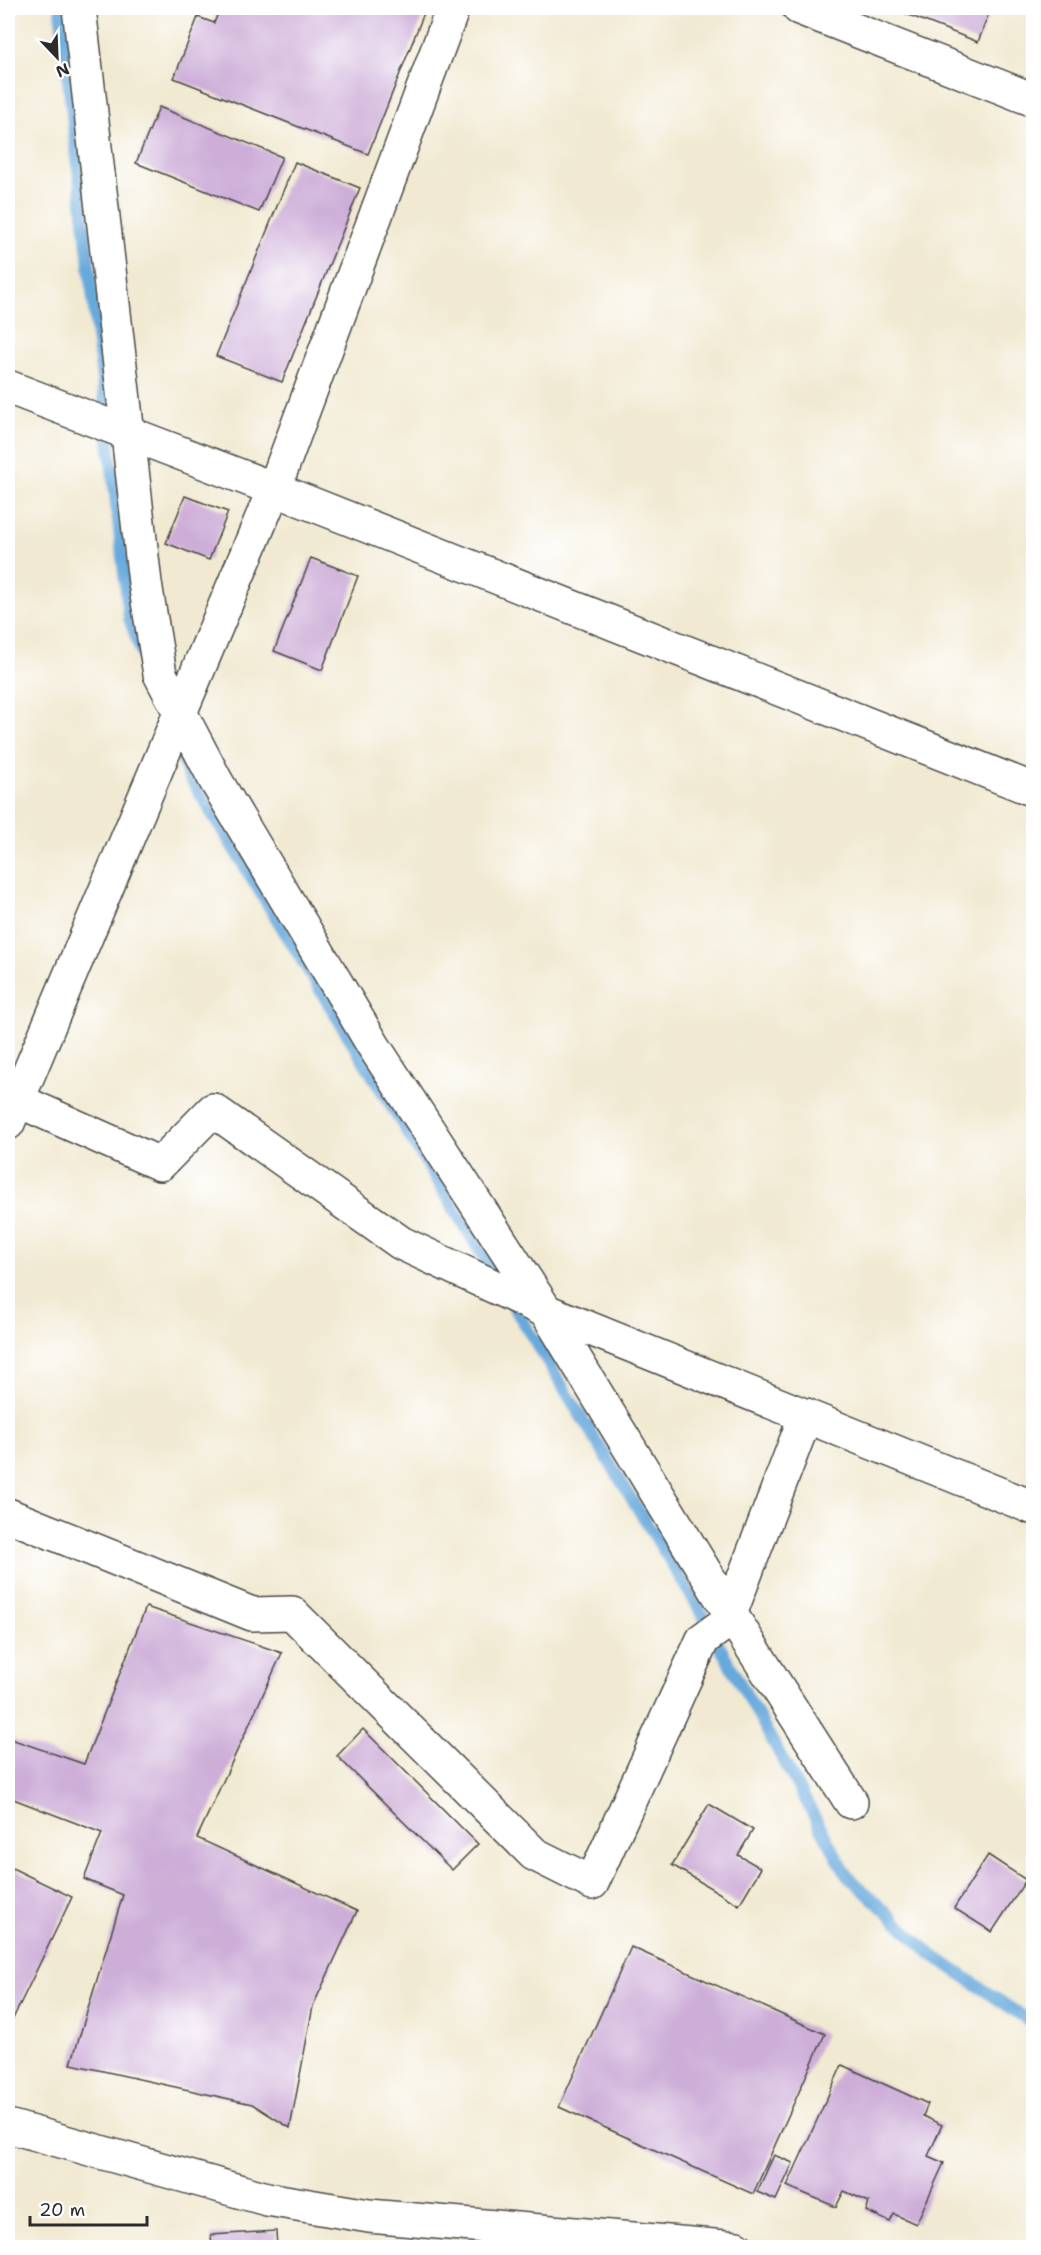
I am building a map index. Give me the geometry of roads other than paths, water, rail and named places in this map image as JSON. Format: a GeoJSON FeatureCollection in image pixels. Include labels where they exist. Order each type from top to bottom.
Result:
{"type":"FeatureCollection","features":[{"type":"Feature","properties":{"kind":"street"},"geometry":{"type":"LineString","coordinates":[[79,8],[126,432],[145,583],[160,674],[216,781],[373,1045],[543,1309],[720,1625],[851,1802]]}},
{"type":"Feature","properties":{"kind":"street"},"geometry":{"type":"LineString","coordinates":[[453,8],[274,489],[11,1106],[160,1164],[213,1110],[401,1243],[543,1309],[1034,1508]]}},
{"type":"Feature","properties":{"kind":"street"},"geometry":{"type":"LineString","coordinates":[[799,8],[1034,100]]}},
{"type":"Feature","properties":{"kind":"street"},"geometry":{"type":"LineString","coordinates":[[8,387],[274,489],[1034,790]]}},
{"type":"Feature","properties":{"kind":"street"},"geometry":{"type":"LineString","coordinates":[[8,1515],[252,1614],[292,1613],[534,1854],[592,1883],[720,1625],[806,1416]]}},
{"type":"Feature","properties":{"kind":"street"},"geometry":{"type":"LineString","coordinates":[[8,2126],[267,2199],[346,2212],[526,2231],[737,2247]]}},
{"type":"Feature","properties":{"kind":"waterway"},"geometry":{"type":"LineString","coordinates":[[60,8],[129,618],[143,657]]}},
{"type":"Feature","properties":{"kind":"waterway"},"geometry":{"type":"LineString","coordinates":[[175,741],[187,773],[497,1279]]}},
{"type":"Feature","properties":{"kind":"waterway"},"geometry":{"type":"LineString","coordinates":[[512,1304],[695,1602],[847,1875],[931,1954],[1034,2024]]}}]}
